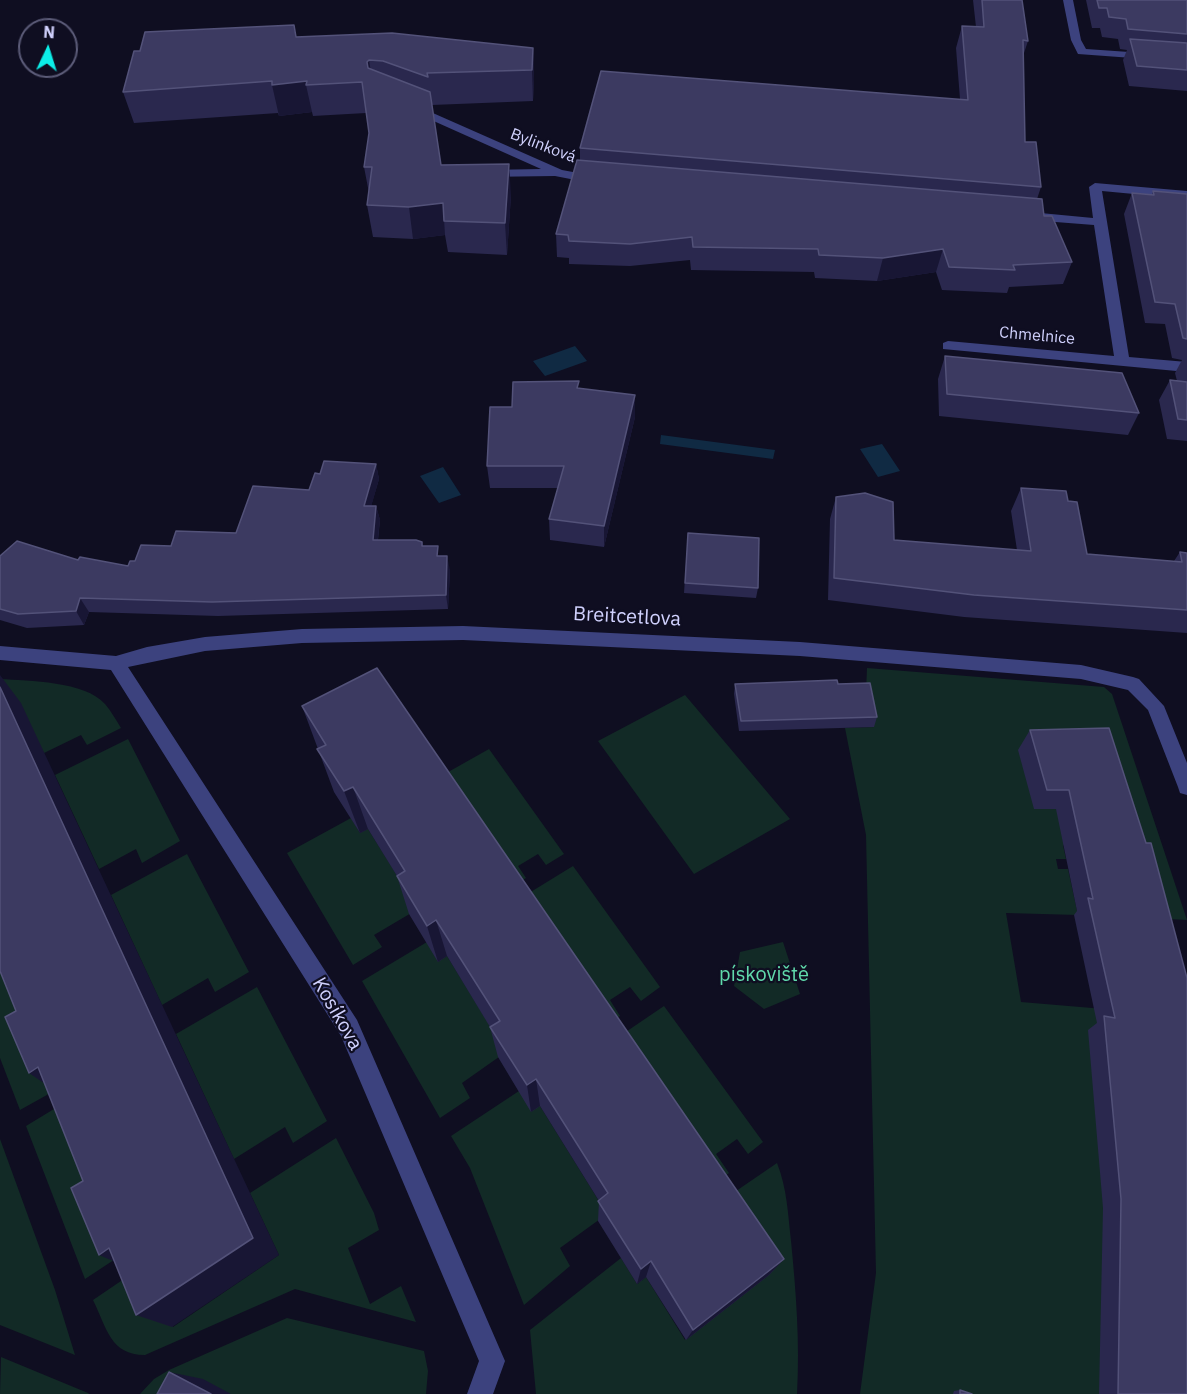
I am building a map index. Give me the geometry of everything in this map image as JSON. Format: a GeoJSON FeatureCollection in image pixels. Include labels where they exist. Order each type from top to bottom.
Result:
{"type":"FeatureCollection","features":[{"type":"Feature","properties":{"kind":"street"},"geometry":{"type":"LineString","coordinates":[[1068,0],[1076,40],[1082,52],[1187,59]]}},
{"type":"Feature","properties":{"kind":"street","name":"Bylinková"},"geometry":{"type":"LineString","coordinates":[[399,103],[559,173],[607,180]]}},
{"type":"Feature","properties":{"kind":"street"},"geometry":{"type":"LineString","coordinates":[[468,174],[559,173]]}},
{"type":"Feature","properties":{"kind":"street"},"geometry":{"type":"LineString","coordinates":[[1122,362],[1095,187],[1187,195]]}},
{"type":"Feature","properties":{"kind":"street"},"geometry":{"type":"LineString","coordinates":[[1018,215],[1100,222]]}},
{"type":"Feature","properties":{"kind":"street","name":"Chmelnice"},"geometry":{"type":"LineString","coordinates":[[948,346],[1187,367]]}},
{"type":"Feature","properties":{"kind":"street","name":"Breitcetlova"},"geometry":{"type":"LineString","coordinates":[[0,652],[116,663],[147,654],[205,644],[302,636],[463,633],[801,650],[1081,672],[1133,684],[1155,706],[1187,787]]}},
{"type":"Feature","properties":{"kind":"street","name":"Kosíkova"},"geometry":{"type":"LineString","coordinates":[[116,663],[349,1028],[492,1361],[480,1394]]}},
{"type":"Feature","properties":{"kind":"green space"},"geometry":{"type":"Polygon","coordinates":[[[867,668],[1104,687],[1112,694],[1187,920],[1150,918],[1063,845],[1066,859],[1056,859],[1058,869],[1068,869],[1078,915],[1006,913],[1021,1002],[1187,1016],[1187,1394],[860,1394],[876,1273],[866,835],[845,728],[874,727],[866,693],[867,668]]]}},
{"type":"Feature","properties":{"kind":"green space"},"geometry":{"type":"Polygon","coordinates":[[[0,679],[56,684],[84,691],[96,696],[105,704],[121,728],[87,745],[81,735],[44,753],[0,679]]]}},
{"type":"Feature","properties":{"kind":"green space"},"geometry":{"type":"Polygon","coordinates":[[[685,695],[790,819],[694,874],[598,741],[685,695]]]}},
{"type":"Feature","properties":{"kind":"green space"},"geometry":{"type":"Polygon","coordinates":[[[128,739],[180,841],[142,863],[136,849],[99,869],[55,775],[128,739]]]}},
{"type":"Feature","properties":{"kind":"green space"},"geometry":{"type":"Polygon","coordinates":[[[489,749],[564,854],[546,865],[538,854],[518,866],[526,878],[508,889],[434,780],[489,749]]]}},
{"type":"Feature","properties":{"kind":"green space"},"geometry":{"type":"Polygon","coordinates":[[[351,818],[360,833],[368,829],[418,909],[374,935],[382,947],[353,965],[287,853],[351,818]]]}},
{"type":"Feature","properties":{"kind":"green space"},"geometry":{"type":"Polygon","coordinates":[[[187,854],[249,972],[215,992],[208,978],[162,1005],[111,895],[187,854]]]}},
{"type":"Feature","properties":{"kind":"green space"},"geometry":{"type":"Polygon","coordinates":[[[573,866],[660,987],[641,1001],[630,987],[610,1000],[620,1016],[602,1027],[516,901],[573,866]]]}},
{"type":"Feature","properties":{"kind":"green space"},"geometry":{"type":"Polygon","coordinates":[[[427,942],[438,961],[447,956],[506,1052],[462,1083],[470,1098],[440,1118],[362,981],[427,942]]]}},
{"type":"Feature","properties":{"kind":"green space","name":"pískoviště"},"geometry":{"type":"Polygon","coordinates":[[[783,942],[800,994],[764,1009],[734,986],[740,952],[783,942]]]}},
{"type":"Feature","properties":{"kind":"green space"},"geometry":{"type":"Polygon","coordinates":[[[0,957],[63,1086],[20,1110],[0,1058],[0,957]]]}},
{"type":"Feature","properties":{"kind":"green space"},"geometry":{"type":"Polygon","coordinates":[[[257,987],[327,1121],[293,1143],[285,1127],[234,1159],[176,1034],[257,987]]]}},
{"type":"Feature","properties":{"kind":"green space"},"geometry":{"type":"Polygon","coordinates":[[[664,1006],[763,1142],[748,1154],[737,1139],[716,1154],[729,1173],[710,1187],[611,1042],[664,1006]]]}},
{"type":"Feature","properties":{"kind":"green space"},"geometry":{"type":"Polygon","coordinates":[[[519,1091],[540,1106],[607,1214],[560,1248],[570,1266],[524,1305],[470,1168],[451,1136],[519,1091]]]}},
{"type":"Feature","properties":{"kind":"green space"},"geometry":{"type":"Polygon","coordinates":[[[77,1095],[129,1250],[85,1279],[26,1126],[77,1095]]]}},
{"type":"Feature","properties":{"kind":"green space"},"geometry":{"type":"Polygon","coordinates":[[[336,1138],[374,1213],[379,1230],[348,1248],[370,1304],[401,1286],[416,1322],[295,1289],[145,1355],[133,1354],[117,1345],[106,1330],[93,1300],[146,1264],[173,1327],[279,1255],[250,1193],[336,1138]]]}},
{"type":"Feature","properties":{"kind":"green space"},"geometry":{"type":"Polygon","coordinates":[[[0,1139],[55,1290],[75,1355],[0,1325],[0,1139]]]}},
{"type":"Feature","properties":{"kind":"green space"},"geometry":{"type":"Polygon","coordinates":[[[777,1163],[787,1201],[794,1279],[798,1336],[797,1394],[536,1394],[530,1330],[621,1258],[637,1284],[646,1277],[685,1340],[720,1202],[777,1163]]]}},
{"type":"Feature","properties":{"kind":"green space"},"geometry":{"type":"Polygon","coordinates":[[[287,1318],[424,1351],[428,1371],[426,1394],[140,1394],[154,1379],[169,1370],[287,1318]]]}},
{"type":"Feature","properties":{"kind":"green space"},"geometry":{"type":"Polygon","coordinates":[[[1,1357],[88,1393],[89,1394],[0,1394],[1,1357]]]}},
{"type":"Feature","properties":{"kind":"water"},"geometry":{"type":"Polygon","coordinates":[[[575,346],[587,361],[545,376],[533,361],[575,346]]]}},
{"type":"Feature","properties":{"kind":"water"},"geometry":{"type":"Polygon","coordinates":[[[661,435],[775,450],[773,459],[660,444],[661,435]]]}},
{"type":"Feature","properties":{"kind":"water"},"geometry":{"type":"Polygon","coordinates":[[[882,444],[900,471],[878,477],[860,449],[882,444]]]}},
{"type":"Feature","properties":{"kind":"water"},"geometry":{"type":"Polygon","coordinates":[[[443,467],[461,495],[439,503],[420,476],[443,467]]]}},
{"type":"Feature","properties":{"kind":"building"},"geometry":{"type":"Polygon","coordinates":[[[982,0],[1022,0],[1028,41],[1023,40],[1025,142],[1036,142],[1041,187],[580,148],[601,71],[968,100],[962,26],[984,27],[982,0]]]}},
{"type":"Feature","properties":{"kind":"building"},"geometry":{"type":"Polygon","coordinates":[[[1097,0],[1187,0],[1187,34],[1128,29],[1126,19],[1109,17],[1107,8],[1099,8],[1097,0]]]}},
{"type":"Feature","properties":{"kind":"building"},"geometry":{"type":"Polygon","coordinates":[[[294,25],[296,37],[392,33],[533,48],[532,70],[427,73],[428,77],[383,61],[369,60],[367,62],[368,68],[430,92],[441,165],[509,164],[505,223],[444,221],[443,203],[409,207],[367,205],[372,167],[364,167],[369,133],[362,82],[306,85],[307,81],[272,85],[272,81],[123,92],[134,51],[140,51],[145,32],[294,25]]]}},
{"type":"Feature","properties":{"kind":"building"},"geometry":{"type":"Polygon","coordinates":[[[1130,39],[1187,43],[1187,70],[1137,66],[1130,39]]]}},
{"type":"Feature","properties":{"kind":"building"},"geometry":{"type":"Polygon","coordinates":[[[577,160],[1042,199],[1044,216],[1052,216],[1072,262],[1013,265],[1015,270],[949,267],[943,249],[883,258],[819,255],[818,249],[693,247],[692,237],[630,244],[569,241],[568,235],[556,234],[577,160]]]}},
{"type":"Feature","properties":{"kind":"building"},"geometry":{"type":"Polygon","coordinates":[[[1153,191],[1187,194],[1187,339],[1183,338],[1175,304],[1155,302],[1132,193],[1154,195],[1153,191]]]}},
{"type":"Feature","properties":{"kind":"building"},"geometry":{"type":"Polygon","coordinates":[[[945,356],[1122,373],[1139,413],[947,394],[945,356]]]}},
{"type":"Feature","properties":{"kind":"building"},"geometry":{"type":"Polygon","coordinates":[[[1170,380],[1187,382],[1187,420],[1178,419],[1170,380]]]}},
{"type":"Feature","properties":{"kind":"building"},"geometry":{"type":"Polygon","coordinates":[[[579,381],[577,388],[635,395],[604,526],[549,519],[564,466],[487,466],[490,407],[512,407],[513,382],[579,381]]]}},
{"type":"Feature","properties":{"kind":"building"},"geometry":{"type":"Polygon","coordinates":[[[324,461],[376,464],[364,506],[376,506],[373,540],[416,540],[422,542],[422,546],[438,546],[437,556],[447,556],[446,595],[212,602],[80,598],[76,611],[18,614],[0,609],[0,556],[17,541],[78,560],[80,557],[128,566],[130,561],[135,561],[141,545],[171,546],[176,531],[236,533],[253,486],[309,490],[315,473],[320,474],[324,461]]]}},
{"type":"Feature","properties":{"kind":"building"},"geometry":{"type":"Polygon","coordinates":[[[1021,488],[1066,491],[1068,501],[1077,502],[1087,554],[1182,562],[1180,552],[1187,553],[1187,610],[974,595],[834,578],[836,497],[865,493],[893,502],[894,540],[1031,551],[1021,488]]]}},
{"type":"Feature","properties":{"kind":"building"},"geometry":{"type":"Polygon","coordinates":[[[688,533],[759,538],[758,588],[685,583],[688,533]]]}},
{"type":"Feature","properties":{"kind":"building"},"geometry":{"type":"Polygon","coordinates":[[[377,668],[784,1259],[693,1330],[651,1261],[641,1269],[598,1201],[608,1193],[536,1079],[527,1085],[490,1027],[500,1021],[436,920],[427,926],[397,876],[405,871],[353,787],[344,791],[317,749],[326,745],[302,706],[377,668]]]}},
{"type":"Feature","properties":{"kind":"building"},"geometry":{"type":"Polygon","coordinates":[[[837,680],[838,684],[870,683],[877,717],[741,721],[735,684],[837,680]]]}},
{"type":"Feature","properties":{"kind":"building"},"geometry":{"type":"Polygon","coordinates":[[[0,687],[253,1238],[136,1315],[109,1248],[99,1255],[71,1188],[83,1181],[38,1067],[29,1073],[5,1017],[16,1011],[0,971],[0,687]]]}},
{"type":"Feature","properties":{"kind":"building"},"geometry":{"type":"Polygon","coordinates":[[[1109,728],[1146,843],[1151,843],[1187,978],[1187,1394],[1118,1394],[1121,1199],[1104,1016],[1115,1018],[1088,898],[1093,899],[1069,790],[1047,790],[1030,730],[1109,728]]]}},
{"type":"Feature","properties":{"kind":"building"},"geometry":{"type":"Polygon","coordinates":[[[169,1372],[211,1394],[157,1394],[169,1372]]]}},
{"type":"Feature","properties":{"kind":"building"},"geometry":{"type":"Polygon","coordinates":[[[960,1390],[972,1394],[960,1394],[960,1390]]]}}]}
